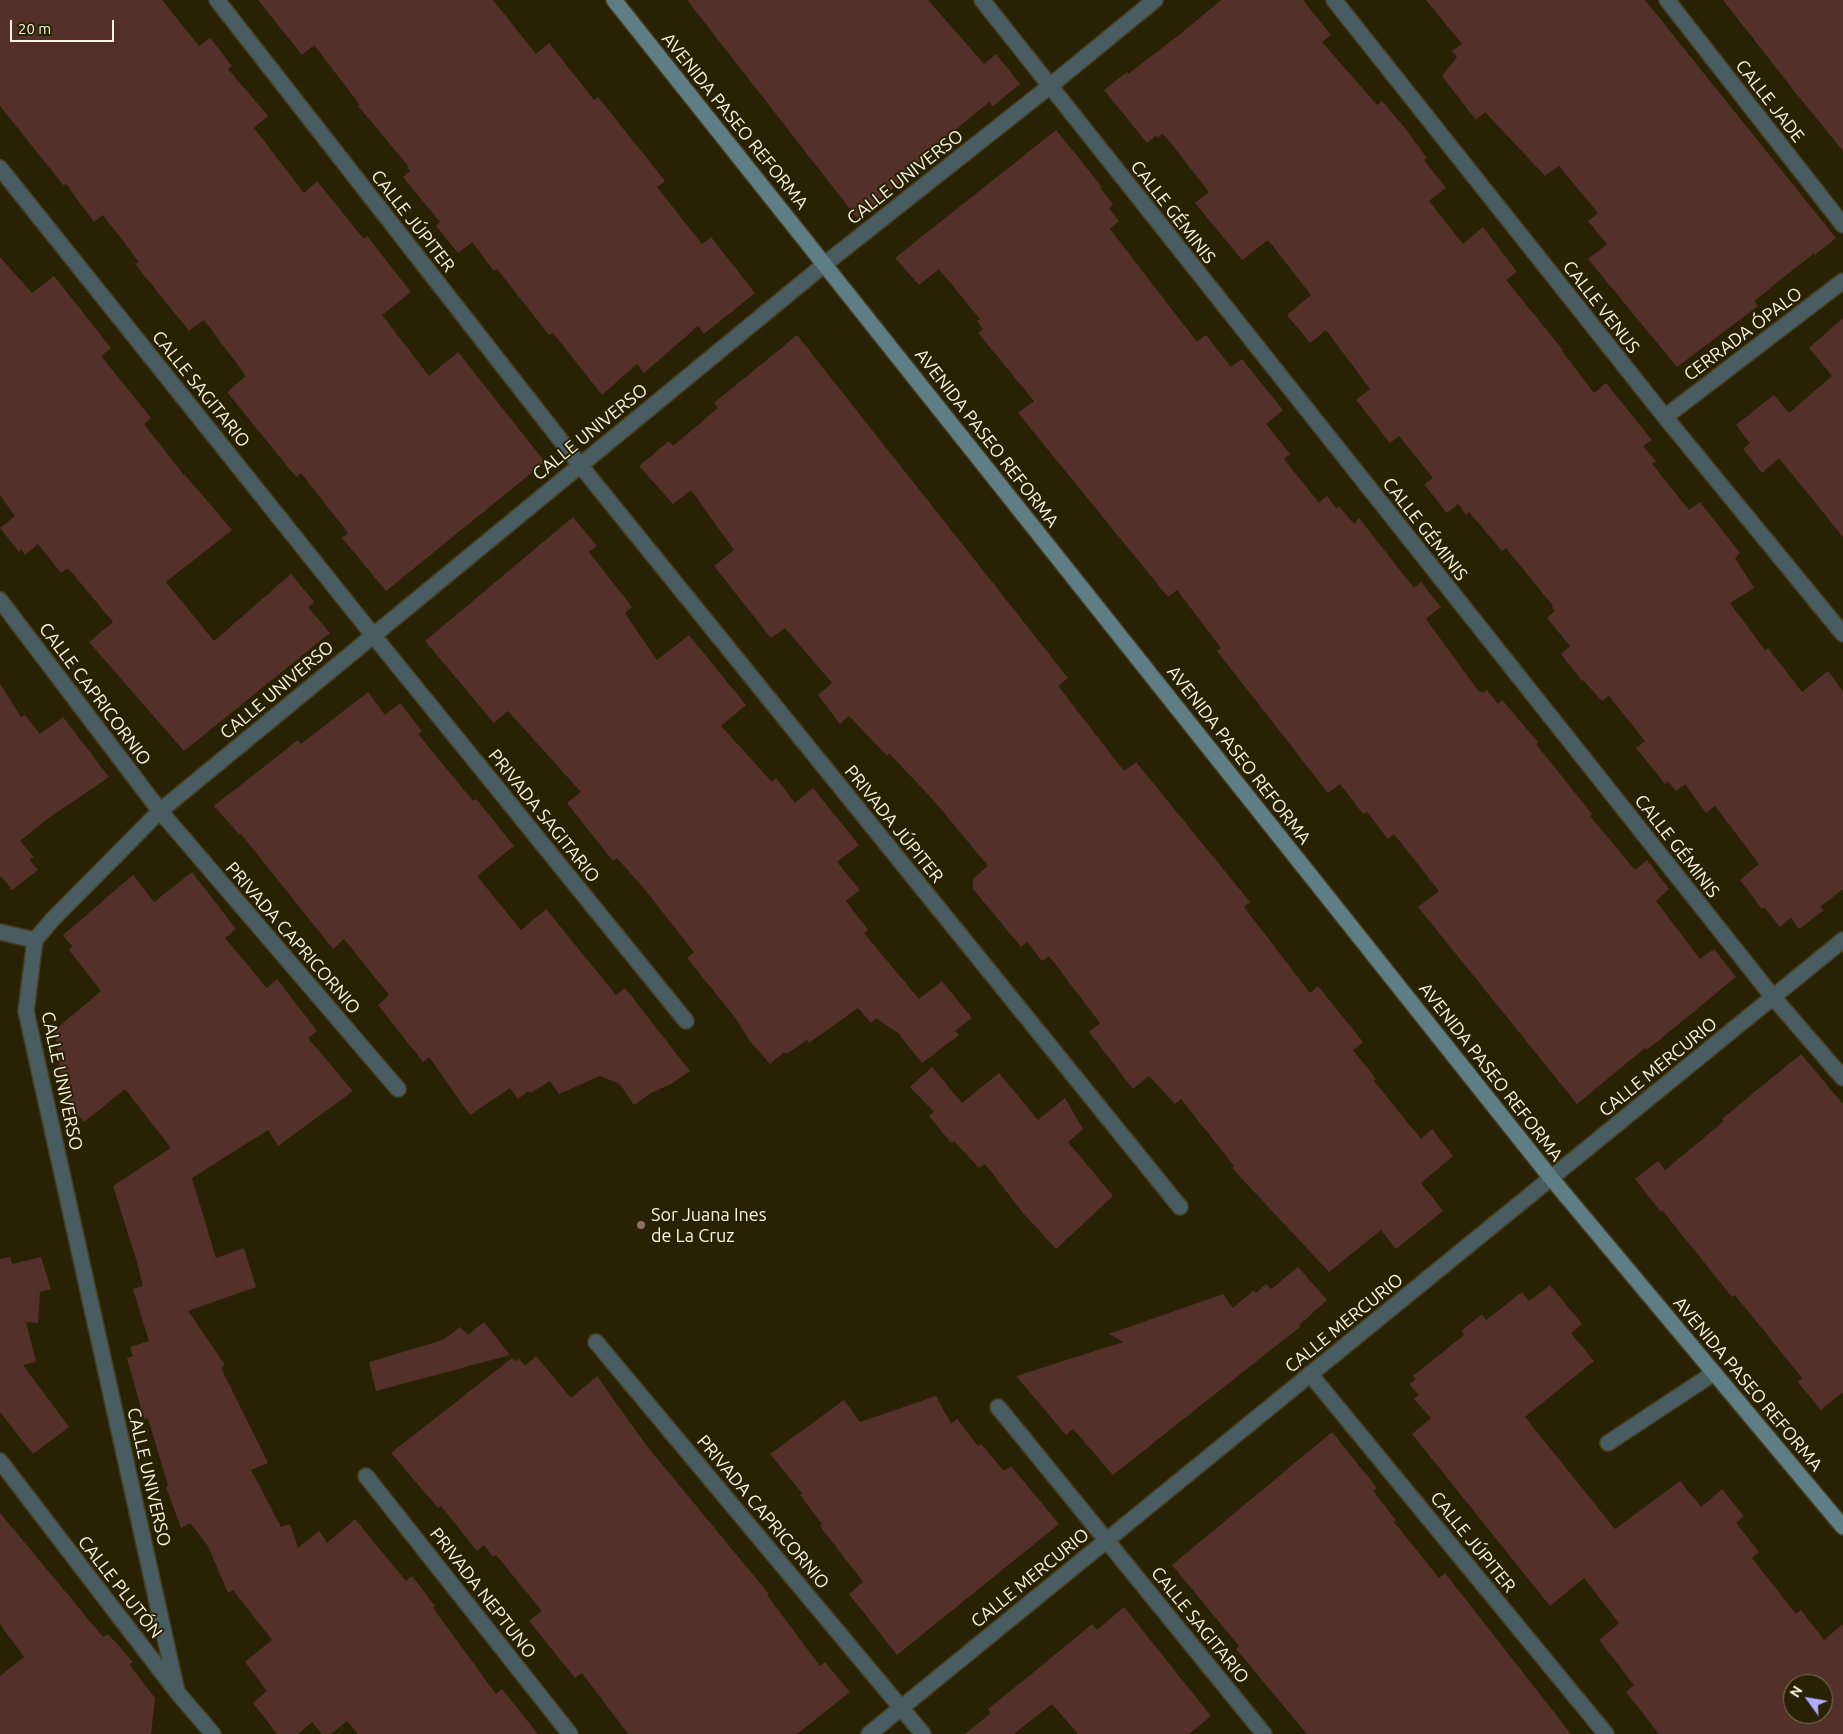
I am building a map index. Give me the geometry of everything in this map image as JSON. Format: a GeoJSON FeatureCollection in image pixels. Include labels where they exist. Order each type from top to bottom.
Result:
{"type":"FeatureCollection","features":[{"type":"Feature","properties":{"kind":"main road","name":"AVENIDA PASEO REFORMA"},"geometry":{"type":"LineString","coordinates":[[614,0],[1551,1178],[1843,1527]]}},
{"type":"Feature","properties":{"kind":"street","name":"CALLE JÚPITER"},"geometry":{"type":"LineString","coordinates":[[217,0],[580,465]]}},
{"type":"Feature","properties":{"kind":"street","name":"CALLE GÉMINIS"},"geometry":{"type":"LineString","coordinates":[[982,0],[1773,997],[1843,1078]]}},
{"type":"Feature","properties":{"kind":"street","name":"CALLE UNIVERSO"},"geometry":{"type":"LineString","coordinates":[[177,1692],[26,1012],[35,940],[53,919],[160,811],[825,264],[1050,86],[1155,0]]}},
{"type":"Feature","properties":{"kind":"street","name":"CALLE VENUS"},"geometry":{"type":"LineString","coordinates":[[1334,0],[1665,417],[1843,634]]}},
{"type":"Feature","properties":{"kind":"street","name":"CALLE JADE"},"geometry":{"type":"LineString","coordinates":[[1667,0],[1843,225]]}},
{"type":"Feature","properties":{"kind":"street","name":"CALLE SAGITARIO"},"geometry":{"type":"LineString","coordinates":[[0,168],[373,635]]}},
{"type":"Feature","properties":{"kind":"street","name":"CERRADA ÓPALO"},"geometry":{"type":"LineString","coordinates":[[1665,417],[1843,281]]}},
{"type":"Feature","properties":{"kind":"street","name":"PRIVADA JÚPITER"},"geometry":{"type":"LineString","coordinates":[[580,465],[1180,1207]]}},
{"type":"Feature","properties":{"kind":"street","name":"CALLE CAPRICORNIO"},"geometry":{"type":"LineString","coordinates":[[0,600],[6,620],[160,811]]}},
{"type":"Feature","properties":{"kind":"street","name":"PRIVADA SAGITARIO"},"geometry":{"type":"LineString","coordinates":[[373,635],[686,1021]]}},
{"type":"Feature","properties":{"kind":"street","name":"PRIVADA CAPRICORNIO"},"geometry":{"type":"LineString","coordinates":[[160,811],[398,1089]]}},
{"type":"Feature","properties":{"kind":"street"},"geometry":{"type":"LineString","coordinates":[[0,932],[35,940]]}},
{"type":"Feature","properties":{"kind":"street","name":"CALLE MERCURIO"},"geometry":{"type":"LineString","coordinates":[[869,1734],[1843,940]]}},
{"type":"Feature","properties":{"kind":"street","name":"PRIVADA CAPRICORNIO"},"geometry":{"type":"LineString","coordinates":[[596,1342],[902,1707]]}},
{"type":"Feature","properties":{"kind":"street"},"geometry":{"type":"LineString","coordinates":[[1608,1443],[1714,1373]]}},
{"type":"Feature","properties":{"kind":"street","name":"CALLE JÚPITER"},"geometry":{"type":"LineString","coordinates":[[1310,1374],[1606,1734]]}},
{"type":"Feature","properties":{"kind":"street"},"geometry":{"type":"LineString","coordinates":[[998,1407],[1107,1540]]}},
{"type":"Feature","properties":{"kind":"street","name":"CALLE PLUTÓN"},"geometry":{"type":"LineString","coordinates":[[0,1461],[177,1692],[213,1734]]}},
{"type":"Feature","properties":{"kind":"street","name":"PRIVADA NEPTUNO"},"geometry":{"type":"LineString","coordinates":[[366,1476],[570,1734]]}},
{"type":"Feature","properties":{"kind":"street","name":"CALLE SAGITARIO"},"geometry":{"type":"LineString","coordinates":[[1107,1540],[1264,1734]]}},
{"type":"Feature","properties":{"kind":"street"},"geometry":{"type":"LineString","coordinates":[[902,1707],[924,1734]]}},
{"type":"Feature","properties":{"kind":"building"},"geometry":{"type":"Polygon","coordinates":[[[0,0],[162,0],[199,46],[210,38],[232,66],[228,69],[268,116],[254,128],[304,193],[317,181],[364,239],[367,236],[411,292],[382,315],[429,376],[458,352],[545,462],[386,591],[342,538],[348,533],[301,473],[296,477],[227,392],[246,376],[204,320],[189,331],[135,264],[139,262],[103,215],[94,222],[66,184],[64,186],[0,106],[0,0]]]}},
{"type":"Feature","properties":{"kind":"building"},"geometry":{"type":"Polygon","coordinates":[[[258,0],[493,0],[536,54],[549,43],[594,100],[598,97],[665,181],[657,187],[702,244],[711,237],[755,293],[704,334],[698,326],[644,373],[637,364],[602,395],[553,333],[549,335],[497,269],[494,271],[472,242],[458,253],[436,226],[440,222],[403,177],[410,171],[407,168],[409,167],[358,106],[360,105],[314,45],[302,55],[258,0]]]}},
{"type":"Feature","properties":{"kind":"building"},"geometry":{"type":"Polygon","coordinates":[[[687,0],[928,0],[984,64],[996,54],[1020,84],[993,106],[989,102],[945,139],[948,143],[857,218],[687,0]]]}},
{"type":"Feature","properties":{"kind":"building"},"geometry":{"type":"Polygon","coordinates":[[[1221,0],[1303,0],[1331,35],[1322,42],[1377,105],[1382,101],[1405,128],[1427,158],[1424,160],[1446,188],[1429,201],[1463,244],[1483,227],[1517,272],[1506,280],[1563,350],[1594,393],[1606,383],[1652,440],[1643,446],[1656,461],[1652,464],[1689,510],[1700,502],[1740,553],[1735,558],[1754,588],[1730,603],[1765,650],[1768,648],[1802,692],[1828,671],[1843,691],[1843,889],[1820,907],[1824,910],[1799,929],[1791,918],[1780,927],[1764,907],[1762,909],[1740,880],[1759,864],[1715,806],[1706,813],[1685,784],[1676,791],[1668,781],[1665,784],[1636,748],[1645,741],[1609,696],[1602,701],[1582,681],[1561,654],[1570,646],[1547,618],[1555,611],[1552,608],[1553,606],[1506,548],[1502,551],[1469,512],[1466,515],[1458,504],[1447,513],[1424,484],[1433,478],[1399,436],[1390,443],[1356,400],[1370,389],[1326,330],[1310,343],[1287,315],[1311,295],[1268,240],[1242,260],[1195,203],[1209,192],[1166,137],[1162,134],[1147,143],[1104,90],[1179,35],[1221,0]]]}},
{"type":"Feature","properties":{"kind":"building"},"geometry":{"type":"Polygon","coordinates":[[[1426,0],[1645,0],[1836,238],[1815,255],[1814,253],[1754,301],[1758,306],[1677,367],[1588,259],[1607,244],[1588,221],[1598,213],[1559,166],[1545,176],[1485,112],[1476,120],[1442,76],[1457,57],[1452,51],[1462,44],[1426,0]]]}},
{"type":"Feature","properties":{"kind":"building"},"geometry":{"type":"Polygon","coordinates":[[[1723,0],[1843,0],[1843,151],[1795,92],[1723,0]]]}},
{"type":"Feature","properties":{"kind":"building"},"geometry":{"type":"Polygon","coordinates":[[[1056,130],[1102,187],[1100,188],[1113,204],[1109,208],[1119,221],[1110,229],[1197,342],[1206,335],[1231,367],[1242,359],[1283,410],[1266,424],[1290,454],[1284,459],[1319,503],[1327,496],[1336,508],[1339,506],[1354,524],[1359,518],[1414,588],[1421,582],[1441,607],[1426,619],[1480,693],[1487,690],[1498,704],[1502,700],[1538,742],[1536,744],[1592,814],[1590,816],[1635,870],[1647,860],[1669,889],[1656,901],[1700,959],[1714,949],[1736,977],[1577,1104],[1418,907],[1439,891],[1394,834],[1388,839],[1367,812],[1363,814],[1340,784],[1328,793],[1217,651],[1221,648],[1177,590],[1168,597],[1018,413],[1034,401],[978,333],[983,329],[977,321],[980,319],[939,269],[919,285],[895,258],[1056,130]]]}},
{"type":"Feature","properties":{"kind":"building"},"geometry":{"type":"Polygon","coordinates":[[[0,257],[32,293],[54,276],[111,348],[101,356],[151,418],[144,424],[184,475],[232,530],[166,582],[214,641],[291,574],[314,602],[308,607],[330,633],[184,751],[89,642],[113,622],[68,568],[61,573],[38,544],[25,555],[21,549],[19,552],[0,528],[15,516],[0,495],[0,257]]]}},
{"type":"Feature","properties":{"kind":"building"},"geometry":{"type":"Polygon","coordinates":[[[1843,318],[1843,537],[1779,458],[1762,473],[1743,449],[1750,443],[1736,425],[1774,395],[1789,413],[1832,376],[1809,348],[1843,318]]]}},
{"type":"Feature","properties":{"kind":"building"},"geometry":{"type":"Polygon","coordinates":[[[797,335],[1068,678],[1058,686],[1124,771],[1136,762],[1250,902],[1244,907],[1310,993],[1318,986],[1363,1042],[1353,1050],[1376,1079],[1374,1081],[1421,1139],[1432,1129],[1453,1156],[1421,1183],[1443,1211],[1396,1249],[1381,1230],[1329,1272],[1232,1168],[1234,1166],[1181,1099],[1175,1104],[1149,1076],[1133,1089],[1089,1032],[1100,1023],[1049,956],[1042,961],[1027,942],[1021,947],[973,889],[973,879],[988,866],[935,802],[889,753],[887,756],[849,716],[840,724],[818,695],[832,683],[785,628],[771,638],[714,566],[734,550],[691,490],[673,504],[639,466],[669,441],[673,446],[718,408],[714,403],[797,335]]]}},
{"type":"Feature","properties":{"kind":"building"},"geometry":{"type":"Polygon","coordinates":[[[573,517],[597,546],[589,552],[632,607],[625,613],[657,660],[689,635],[746,705],[721,726],[772,782],[776,778],[795,803],[813,788],[859,845],[837,862],[860,890],[846,901],[868,930],[864,933],[919,999],[942,981],[972,1018],[955,1031],[959,1035],[922,1063],[898,1033],[876,1018],[871,1023],[858,1008],[809,1043],[807,1040],[786,1054],[784,1052],[770,1064],[749,1040],[737,1020],[687,958],[694,952],[641,885],[617,858],[613,861],[567,803],[581,792],[508,711],[494,723],[425,641],[573,517]]]}},
{"type":"Feature","properties":{"kind":"building"},"geometry":{"type":"Polygon","coordinates":[[[0,684],[21,717],[25,715],[40,734],[63,717],[109,777],[50,817],[20,841],[34,857],[29,859],[38,870],[12,890],[0,877],[0,684]]]}},
{"type":"Feature","properties":{"kind":"building"},"geometry":{"type":"Polygon","coordinates":[[[368,692],[385,715],[400,703],[422,731],[418,734],[473,801],[476,799],[514,846],[477,876],[521,930],[546,909],[616,995],[625,988],[690,1071],[634,1105],[620,1084],[600,1076],[559,1094],[550,1081],[530,1093],[528,1091],[518,1099],[510,1088],[470,1115],[429,1057],[423,1062],[378,1005],[389,995],[344,939],[333,949],[241,834],[214,806],[298,740],[301,744],[368,692]]]}},
{"type":"Feature","properties":{"kind":"building"},"geometry":{"type":"Polygon","coordinates":[[[192,872],[236,929],[225,938],[267,988],[277,979],[317,1031],[308,1038],[353,1091],[278,1146],[268,1130],[192,1178],[216,1258],[244,1248],[256,1287],[188,1311],[225,1365],[221,1368],[268,1463],[251,1470],[281,1527],[290,1524],[298,1548],[319,1531],[327,1543],[355,1519],[406,1581],[412,1576],[496,1694],[502,1689],[538,1734],[358,1734],[347,1721],[331,1734],[322,1734],[312,1722],[298,1734],[277,1734],[253,1703],[267,1691],[245,1662],[272,1640],[233,1590],[228,1593],[208,1546],[190,1523],[181,1528],[166,1487],[168,1486],[148,1418],[144,1419],[127,1358],[133,1356],[130,1347],[149,1341],[133,1289],[143,1286],[113,1186],[171,1148],[125,1089],[84,1122],[63,1098],[55,1030],[101,991],[69,950],[72,946],[63,935],[133,875],[154,902],[192,872]]]}},
{"type":"Feature","properties":{"kind":"building"},"geometry":{"type":"Polygon","coordinates":[[[1801,1054],[1843,1104],[1843,1392],[1821,1410],[1798,1382],[1802,1378],[1735,1295],[1732,1297],[1635,1179],[1658,1161],[1665,1170],[1724,1121],[1722,1119],[1801,1054]]]}},
{"type":"Feature","properties":{"kind":"building"},"geometry":{"type":"Polygon","coordinates":[[[932,1067],[962,1103],[999,1073],[1038,1120],[1065,1098],[1083,1129],[1068,1142],[1113,1196],[1056,1249],[1023,1213],[985,1164],[979,1168],[954,1141],[951,1143],[929,1116],[934,1112],[910,1087],[932,1067]]]}},
{"type":"Feature","properties":{"kind":"building"},"geometry":{"type":"Polygon","coordinates":[[[10,1257],[12,1264],[41,1257],[51,1289],[40,1292],[38,1323],[26,1322],[36,1362],[23,1365],[69,1427],[33,1454],[0,1412],[0,1259],[10,1257]]]}},
{"type":"Feature","properties":{"kind":"building"},"geometry":{"type":"Polygon","coordinates":[[[1298,1267],[1327,1300],[1299,1325],[1301,1326],[1113,1475],[1073,1429],[1066,1435],[1016,1376],[1123,1342],[1109,1334],[1223,1294],[1233,1308],[1254,1290],[1256,1293],[1266,1284],[1271,1289],[1298,1267]]]}},
{"type":"Feature","properties":{"kind":"building"},"geometry":{"type":"Polygon","coordinates":[[[1550,1285],[1582,1324],[1571,1333],[1594,1361],[1525,1417],[1615,1529],[1680,1481],[1701,1507],[1722,1489],[1744,1516],[1736,1523],[1759,1552],[1752,1558],[1796,1614],[1801,1610],[1824,1640],[1843,1624],[1843,1734],[1659,1734],[1626,1692],[1634,1685],[1599,1640],[1619,1623],[1584,1578],[1550,1606],[1412,1434],[1431,1418],[1414,1399],[1419,1395],[1409,1384],[1416,1379],[1413,1376],[1464,1335],[1461,1331],[1482,1314],[1486,1320],[1522,1292],[1529,1301],[1550,1285]]]}},
{"type":"Feature","properties":{"kind":"building"},"geometry":{"type":"Polygon","coordinates":[[[484,1322],[510,1355],[376,1391],[369,1362],[443,1340],[460,1327],[468,1335],[484,1322]]]}},
{"type":"Feature","properties":{"kind":"building"},"geometry":{"type":"Polygon","coordinates":[[[536,1356],[571,1398],[597,1376],[646,1445],[769,1594],[767,1595],[820,1666],[825,1662],[850,1692],[797,1734],[628,1734],[582,1673],[575,1678],[529,1621],[542,1611],[496,1555],[493,1557],[484,1545],[477,1551],[441,1506],[438,1508],[391,1453],[512,1358],[515,1361],[519,1359],[525,1366],[536,1356]]]}},
{"type":"Feature","properties":{"kind":"building"},"geometry":{"type":"Polygon","coordinates":[[[936,1396],[951,1424],[957,1419],[978,1446],[981,1444],[1004,1471],[1011,1466],[1059,1524],[897,1655],[849,1594],[863,1582],[820,1526],[822,1524],[800,1495],[802,1493],[770,1454],[844,1400],[860,1422],[936,1396]]]}},
{"type":"Feature","properties":{"kind":"building"},"geometry":{"type":"Polygon","coordinates":[[[1332,1432],[1377,1488],[1373,1491],[1396,1520],[1394,1522],[1439,1578],[1445,1573],[1571,1734],[1307,1734],[1236,1649],[1239,1646],[1172,1565],[1332,1432]]]}},
{"type":"Feature","properties":{"kind":"building"},"geometry":{"type":"Polygon","coordinates":[[[0,1513],[103,1637],[108,1634],[133,1662],[129,1664],[155,1698],[151,1734],[0,1734],[0,1676],[24,1657],[0,1624],[0,1513]]]}},
{"type":"Feature","properties":{"kind":"building"},"geometry":{"type":"Polygon","coordinates":[[[1124,1607],[1211,1716],[1189,1734],[1078,1734],[1052,1704],[1014,1734],[965,1734],[991,1713],[988,1709],[1092,1624],[1097,1630],[1124,1607]]]}},
{"type":"Feature","properties":{"kind":"place","name":"Sor Juana Ines de La Cruz"},"geometry":{"type":"Point","coordinates":[641,1225]}}]}
